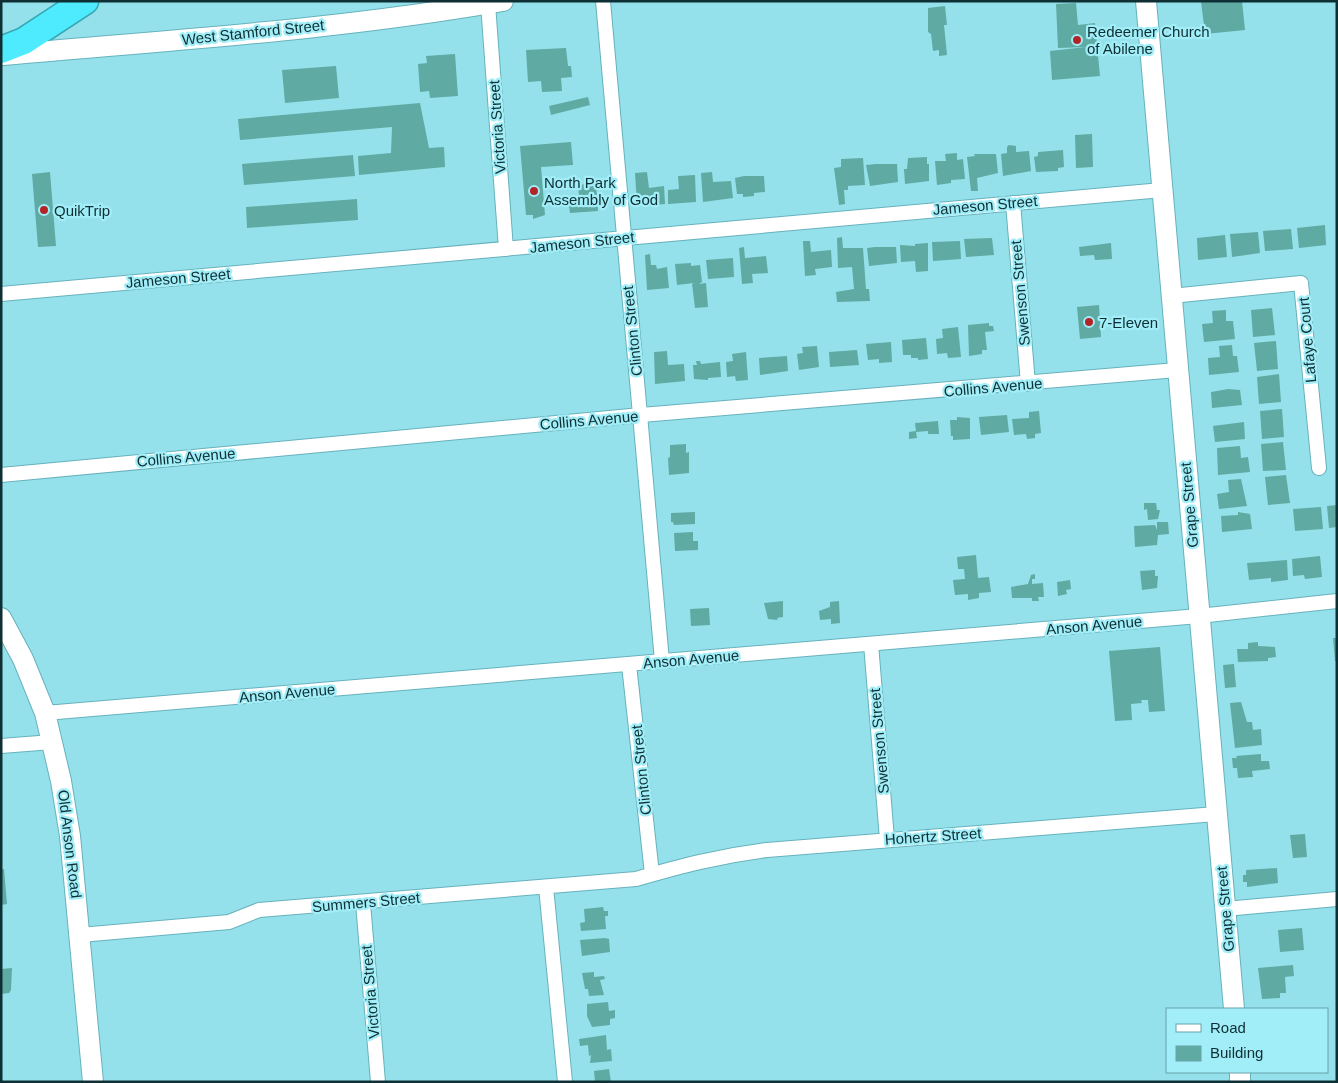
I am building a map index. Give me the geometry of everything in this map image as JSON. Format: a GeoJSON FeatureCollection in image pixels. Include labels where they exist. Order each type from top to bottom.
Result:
{"type":"FeatureCollection","features":[{"type":"Feature","properties":{"kind":"highway"},"geometry":{"type":"LineString","coordinates":[[1,50],[24,41],[86,1]]}},
{"type":"Feature","properties":{"kind":"street","name":"Clinton Street"},"geometry":{"type":"LineString","coordinates":[[603,1],[662,661]]}},
{"type":"Feature","properties":{"kind":"street","name":"Grape Street"},"geometry":{"type":"LineString","coordinates":[[1146,1],[1198,616],[1234,1008]]}},
{"type":"Feature","properties":{"kind":"street","name":"West Stamford Street"},"geometry":{"type":"LineString","coordinates":[[1,56],[334,24],[450,11],[496,3]]}},
{"type":"Feature","properties":{"kind":"street","name":"Victoria Street"},"geometry":{"type":"LineString","coordinates":[[496,3],[506,249]]}},
{"type":"Feature","properties":{"kind":"street","name":"Jameson Street"},"geometry":{"type":"LineString","coordinates":[[1,294],[1162,190]]}},
{"type":"Feature","properties":{"kind":"street","name":"Swenson Street"},"geometry":{"type":"LineString","coordinates":[[1013,203],[1028,384]]}},
{"type":"Feature","properties":{"kind":"street","name":"Lafaye Court"},"geometry":{"type":"LineString","coordinates":[[1171,296],[1301,283],[1319,468]]}},
{"type":"Feature","properties":{"kind":"street","name":"Collins Avenue"},"geometry":{"type":"LineString","coordinates":[[1,475],[640,415],[1178,370]]}},
{"type":"Feature","properties":{"kind":"street","name":"Anson Avenue"},"geometry":{"type":"LineString","coordinates":[[45,714],[1198,616],[1337,601]]}},
{"type":"Feature","properties":{"kind":"street","name":"Old Anson Road"},"geometry":{"type":"LineString","coordinates":[[1,618],[23,659],[45,714],[62,781],[70,836],[93,1082]]}},
{"type":"Feature","properties":{"kind":"street","name":"Swenson Street"},"geometry":{"type":"LineString","coordinates":[[871,644],[887,839]]}},
{"type":"Feature","properties":{"kind":"street","name":"Clinton Street"},"geometry":{"type":"LineString","coordinates":[[629,665],[652,874]]}},
{"type":"Feature","properties":{"kind":"street"},"geometry":{"type":"LineString","coordinates":[[1,746],[52,742]]}},
{"type":"Feature","properties":{"kind":"street","name":"Hohertz Street"},"geometry":{"type":"LineString","coordinates":[[652,874],[720,856],[887,839],[1216,814]]}},
{"type":"Feature","properties":{"kind":"street","name":"Summers Street"},"geometry":{"type":"LineString","coordinates":[[80,935],[229,922],[259,910],[363,903],[636,879],[652,874]]}},
{"type":"Feature","properties":{"kind":"street"},"geometry":{"type":"LineString","coordinates":[[546,887],[565,1082]]}},
{"type":"Feature","properties":{"kind":"street"},"geometry":{"type":"LineString","coordinates":[[1225,909],[1337,899]]}},
{"type":"Feature","properties":{"kind":"street","name":"Victoria Street"},"geometry":{"type":"LineString","coordinates":[[363,903],[378,1082]]}},
{"type":"Feature","properties":{"kind":"building"},"geometry":{"type":"Polygon","coordinates":[[[1201,1],[1242,1],[1245,30],[1205,34],[1201,1]]]}},
{"type":"Feature","properties":{"kind":"building","name":"Redeemer Church of Abilene"},"geometry":{"type":"Polygon","coordinates":[[[1076,3],[1078,25],[1095,23],[1100,76],[1052,80],[1050,51],[1086,47],[1058,48],[1056,4],[1076,3]]]}},
{"type":"Feature","properties":{"kind":"building"},"geometry":{"type":"Polygon","coordinates":[[[945,6],[947,25],[944,25],[947,55],[939,56],[939,50],[933,51],[931,34],[928,32],[928,8],[945,6]]]}},
{"type":"Feature","properties":{"kind":"building"},"geometry":{"type":"Polygon","coordinates":[[[566,48],[568,66],[571,66],[572,77],[561,78],[562,91],[542,92],[541,81],[528,82],[526,50],[566,48]]]}},
{"type":"Feature","properties":{"kind":"building"},"geometry":{"type":"Polygon","coordinates":[[[455,54],[458,96],[430,98],[429,91],[420,92],[418,64],[427,63],[426,56],[455,54]]]}},
{"type":"Feature","properties":{"kind":"building"},"geometry":{"type":"Polygon","coordinates":[[[336,66],[339,98],[285,103],[282,70],[336,66]]]}},
{"type":"Feature","properties":{"kind":"building"},"geometry":{"type":"Polygon","coordinates":[[[588,97],[590,105],[551,115],[549,106],[588,97]]]}},
{"type":"Feature","properties":{"kind":"building"},"geometry":{"type":"Polygon","coordinates":[[[420,103],[429,148],[444,147],[445,167],[359,175],[358,156],[391,153],[392,127],[240,140],[238,119],[420,103]]]}},
{"type":"Feature","properties":{"kind":"building"},"geometry":{"type":"Polygon","coordinates":[[[1092,134],[1093,167],[1076,168],[1075,135],[1092,134]]]}},
{"type":"Feature","properties":{"kind":"building","name":"North Park Assembly of God"},"geometry":{"type":"Polygon","coordinates":[[[571,142],[573,165],[541,167],[545,215],[533,219],[533,215],[526,215],[520,146],[571,142]]]}},
{"type":"Feature","properties":{"kind":"building"},"geometry":{"type":"Polygon","coordinates":[[[1009,145],[1016,146],[1016,152],[1029,151],[1031,171],[1003,176],[1001,154],[1007,153],[1009,145]]]}},
{"type":"Feature","properties":{"kind":"building"},"geometry":{"type":"Polygon","coordinates":[[[1063,150],[1064,167],[1058,168],[1058,171],[1036,172],[1034,157],[1038,156],[1038,152],[1063,150]]]}},
{"type":"Feature","properties":{"kind":"building"},"geometry":{"type":"Polygon","coordinates":[[[957,153],[957,160],[963,159],[965,179],[951,180],[951,183],[937,185],[935,161],[946,161],[945,154],[957,153]]]}},
{"type":"Feature","properties":{"kind":"building"},"geometry":{"type":"Polygon","coordinates":[[[974,154],[996,154],[998,173],[977,178],[978,191],[971,191],[967,157],[975,156],[974,154]]]}},
{"type":"Feature","properties":{"kind":"building"},"geometry":{"type":"Polygon","coordinates":[[[353,155],[355,176],[244,185],[242,164],[353,155]]]}},
{"type":"Feature","properties":{"kind":"building"},"geometry":{"type":"Polygon","coordinates":[[[927,157],[929,181],[905,184],[904,169],[907,169],[908,158],[927,157]]]}},
{"type":"Feature","properties":{"kind":"building"},"geometry":{"type":"Polygon","coordinates":[[[863,158],[865,185],[848,186],[848,190],[844,190],[845,204],[839,205],[834,168],[841,167],[841,159],[863,158]]]}},
{"type":"Feature","properties":{"kind":"building"},"geometry":{"type":"Polygon","coordinates":[[[897,164],[898,182],[870,186],[866,165],[897,164]]]}},
{"type":"Feature","properties":{"kind":"building","name":"QuikTrip"},"geometry":{"type":"Polygon","coordinates":[[[50,172],[56,246],[38,247],[32,174],[50,172]]]}},
{"type":"Feature","properties":{"kind":"building"},"geometry":{"type":"Polygon","coordinates":[[[647,172],[649,188],[664,186],[665,204],[644,206],[643,204],[637,204],[635,173],[647,172]]]}},
{"type":"Feature","properties":{"kind":"building"},"geometry":{"type":"Polygon","coordinates":[[[712,172],[713,182],[731,181],[733,198],[703,202],[701,173],[712,172]]]}},
{"type":"Feature","properties":{"kind":"building"},"geometry":{"type":"Polygon","coordinates":[[[695,175],[696,202],[668,204],[668,190],[679,189],[678,176],[695,175]]]}},
{"type":"Feature","properties":{"kind":"building"},"geometry":{"type":"Polygon","coordinates":[[[764,176],[765,192],[743,197],[743,194],[737,194],[735,178],[764,176]]]}},
{"type":"Feature","properties":{"kind":"building"},"geometry":{"type":"Polygon","coordinates":[[[596,183],[598,211],[570,213],[568,198],[579,197],[578,185],[596,183]]]}},
{"type":"Feature","properties":{"kind":"building"},"geometry":{"type":"Polygon","coordinates":[[[357,199],[358,220],[247,228],[246,207],[357,199]]]}},
{"type":"Feature","properties":{"kind":"building"},"geometry":{"type":"Polygon","coordinates":[[[1325,225],[1326,245],[1299,248],[1297,228],[1325,225]]]}},
{"type":"Feature","properties":{"kind":"building"},"geometry":{"type":"Polygon","coordinates":[[[1291,229],[1293,249],[1265,251],[1263,231],[1291,229]]]}},
{"type":"Feature","properties":{"kind":"building"},"geometry":{"type":"Polygon","coordinates":[[[1258,232],[1260,253],[1232,257],[1230,234],[1258,232]]]}},
{"type":"Feature","properties":{"kind":"building"},"geometry":{"type":"Polygon","coordinates":[[[1225,235],[1227,257],[1198,260],[1197,238],[1225,235]]]}},
{"type":"Feature","properties":{"kind":"building"},"geometry":{"type":"Polygon","coordinates":[[[842,237],[843,248],[863,248],[866,289],[869,289],[870,301],[837,302],[836,292],[854,289],[852,267],[838,268],[837,238],[842,237]]]}},
{"type":"Feature","properties":{"kind":"building"},"geometry":{"type":"Polygon","coordinates":[[[992,238],[994,255],[966,257],[964,239],[992,238]]]}},
{"type":"Feature","properties":{"kind":"building"},"geometry":{"type":"Polygon","coordinates":[[[803,241],[810,241],[811,252],[831,250],[832,267],[815,269],[816,275],[805,276],[803,241]]]}},
{"type":"Feature","properties":{"kind":"building"},"geometry":{"type":"Polygon","coordinates":[[[960,241],[961,259],[933,261],[932,242],[960,241]]]}},
{"type":"Feature","properties":{"kind":"building"},"geometry":{"type":"Polygon","coordinates":[[[928,243],[928,271],[916,272],[915,261],[901,262],[900,245],[915,246],[915,244],[928,243]]]}},
{"type":"Feature","properties":{"kind":"building"},"geometry":{"type":"Polygon","coordinates":[[[1111,243],[1112,259],[1095,260],[1094,255],[1080,256],[1079,247],[1111,243]]]}},
{"type":"Feature","properties":{"kind":"building"},"geometry":{"type":"Polygon","coordinates":[[[744,247],[745,258],[766,256],[768,273],[752,274],[753,283],[742,284],[739,248],[744,247]]]}},
{"type":"Feature","properties":{"kind":"building"},"geometry":{"type":"Polygon","coordinates":[[[896,247],[897,263],[869,266],[867,248],[896,247]]]}},
{"type":"Feature","properties":{"kind":"building"},"geometry":{"type":"Polygon","coordinates":[[[650,254],[651,265],[656,265],[657,269],[667,267],[669,288],[647,290],[645,255],[650,254]]]}},
{"type":"Feature","properties":{"kind":"building"},"geometry":{"type":"Polygon","coordinates":[[[733,258],[734,277],[708,279],[706,260],[733,258]]]}},
{"type":"Feature","properties":{"kind":"building"},"geometry":{"type":"Polygon","coordinates":[[[691,263],[691,266],[700,265],[702,282],[699,284],[706,283],[708,307],[695,308],[692,284],[694,283],[677,285],[675,264],[691,263]]]}},
{"type":"Feature","properties":{"kind":"building","name":"7-Eleven"},"geometry":{"type":"Polygon","coordinates":[[[1099,305],[1101,337],[1080,339],[1077,307],[1099,305]]]}},
{"type":"Feature","properties":{"kind":"building"},"geometry":{"type":"Polygon","coordinates":[[[1272,308],[1275,335],[1253,337],[1251,310],[1272,308]]]}},
{"type":"Feature","properties":{"kind":"building"},"geometry":{"type":"Polygon","coordinates":[[[1226,310],[1226,321],[1233,321],[1235,339],[1204,342],[1202,324],[1213,323],[1212,311],[1226,310]]]}},
{"type":"Feature","properties":{"kind":"building"},"geometry":{"type":"Polygon","coordinates":[[[989,323],[989,326],[993,326],[994,331],[985,332],[987,350],[982,350],[982,354],[969,356],[968,325],[989,323]]]}},
{"type":"Feature","properties":{"kind":"building"},"geometry":{"type":"Polygon","coordinates":[[[958,327],[961,357],[948,358],[947,353],[937,354],[936,339],[943,338],[942,329],[958,327]]]}},
{"type":"Feature","properties":{"kind":"building"},"geometry":{"type":"Polygon","coordinates":[[[926,338],[928,359],[918,360],[918,358],[911,358],[911,355],[903,355],[902,340],[926,338]]]}},
{"type":"Feature","properties":{"kind":"building"},"geometry":{"type":"Polygon","coordinates":[[[1276,341],[1278,369],[1257,371],[1254,343],[1276,341]]]}},
{"type":"Feature","properties":{"kind":"building"},"geometry":{"type":"Polygon","coordinates":[[[891,342],[892,362],[879,363],[879,359],[868,360],[866,344],[891,342]]]}},
{"type":"Feature","properties":{"kind":"building"},"geometry":{"type":"Polygon","coordinates":[[[1232,345],[1233,356],[1237,356],[1239,372],[1209,375],[1208,358],[1220,357],[1219,346],[1232,345]]]}},
{"type":"Feature","properties":{"kind":"building"},"geometry":{"type":"Polygon","coordinates":[[[817,346],[819,367],[799,370],[797,354],[803,353],[802,347],[817,346]]]}},
{"type":"Feature","properties":{"kind":"building"},"geometry":{"type":"Polygon","coordinates":[[[857,350],[859,365],[830,367],[829,352],[857,350]]]}},
{"type":"Feature","properties":{"kind":"building"},"geometry":{"type":"Polygon","coordinates":[[[667,351],[668,365],[684,364],[685,381],[655,384],[654,352],[667,351]]]}},
{"type":"Feature","properties":{"kind":"building"},"geometry":{"type":"Polygon","coordinates":[[[746,352],[748,380],[736,381],[735,376],[727,377],[726,362],[733,361],[732,354],[746,352]]]}},
{"type":"Feature","properties":{"kind":"building"},"geometry":{"type":"Polygon","coordinates":[[[787,356],[788,371],[760,375],[759,358],[787,356]]]}},
{"type":"Feature","properties":{"kind":"building"},"geometry":{"type":"Polygon","coordinates":[[[696,361],[700,361],[701,364],[720,362],[721,377],[708,378],[708,380],[694,379],[693,365],[697,365],[696,361]]]}},
{"type":"Feature","properties":{"kind":"building"},"geometry":{"type":"Polygon","coordinates":[[[1279,374],[1281,402],[1259,404],[1257,377],[1279,374]]]}},
{"type":"Feature","properties":{"kind":"building"},"geometry":{"type":"Polygon","coordinates":[[[1228,389],[1240,390],[1242,405],[1212,408],[1211,392],[1228,389]]]}},
{"type":"Feature","properties":{"kind":"building"},"geometry":{"type":"Polygon","coordinates":[[[1282,409],[1284,437],[1262,439],[1260,411],[1282,409]]]}},
{"type":"Feature","properties":{"kind":"building"},"geometry":{"type":"Polygon","coordinates":[[[1039,411],[1041,433],[1035,434],[1035,438],[1027,439],[1026,434],[1014,435],[1012,419],[1029,418],[1029,412],[1039,411]]]}},
{"type":"Feature","properties":{"kind":"building"},"geometry":{"type":"Polygon","coordinates":[[[1007,415],[1009,432],[981,435],[979,417],[1007,415]]]}},
{"type":"Feature","properties":{"kind":"building"},"geometry":{"type":"Polygon","coordinates":[[[957,417],[970,418],[970,439],[953,440],[950,420],[957,420],[957,417]]]}},
{"type":"Feature","properties":{"kind":"building"},"geometry":{"type":"Polygon","coordinates":[[[938,421],[939,434],[928,434],[928,431],[916,432],[917,438],[909,439],[909,432],[916,431],[915,423],[938,421]]]}},
{"type":"Feature","properties":{"kind":"building"},"geometry":{"type":"Polygon","coordinates":[[[1244,422],[1245,439],[1215,442],[1213,426],[1244,422]]]}},
{"type":"Feature","properties":{"kind":"building"},"geometry":{"type":"Polygon","coordinates":[[[1283,442],[1286,470],[1263,471],[1261,444],[1283,442]]]}},
{"type":"Feature","properties":{"kind":"building"},"geometry":{"type":"Polygon","coordinates":[[[686,444],[686,453],[689,452],[689,473],[669,475],[668,458],[670,457],[670,445],[686,444]]]}},
{"type":"Feature","properties":{"kind":"building"},"geometry":{"type":"Polygon","coordinates":[[[1240,446],[1241,458],[1248,457],[1250,472],[1218,475],[1217,448],[1240,446]]]}},
{"type":"Feature","properties":{"kind":"building"},"geometry":{"type":"Polygon","coordinates":[[[1286,475],[1290,503],[1268,505],[1265,477],[1286,475]]]}},
{"type":"Feature","properties":{"kind":"building"},"geometry":{"type":"Polygon","coordinates":[[[1241,479],[1247,506],[1219,509],[1217,494],[1229,492],[1228,480],[1241,479]]]}},
{"type":"Feature","properties":{"kind":"building"},"geometry":{"type":"Polygon","coordinates":[[[1144,503],[1156,503],[1157,510],[1160,510],[1158,519],[1148,520],[1147,509],[1144,510],[1144,503]]]}},
{"type":"Feature","properties":{"kind":"building"},"geometry":{"type":"Polygon","coordinates":[[[1337,505],[1337,527],[1329,528],[1327,506],[1337,505]]]}},
{"type":"Feature","properties":{"kind":"building"},"geometry":{"type":"Polygon","coordinates":[[[1321,507],[1323,529],[1295,531],[1293,509],[1321,507]]]}},
{"type":"Feature","properties":{"kind":"building"},"geometry":{"type":"Polygon","coordinates":[[[695,512],[695,524],[674,525],[671,522],[671,513],[695,512]]]}},
{"type":"Feature","properties":{"kind":"building"},"geometry":{"type":"Polygon","coordinates":[[[1238,512],[1250,514],[1252,529],[1222,532],[1221,516],[1238,515],[1238,512]]]}},
{"type":"Feature","properties":{"kind":"building"},"geometry":{"type":"Polygon","coordinates":[[[1157,522],[1168,522],[1169,534],[1158,535],[1157,545],[1135,547],[1134,526],[1155,525],[1157,530],[1157,522]]]}},
{"type":"Feature","properties":{"kind":"building"},"geometry":{"type":"Polygon","coordinates":[[[693,532],[693,541],[698,541],[698,550],[675,551],[674,533],[693,532]]]}},
{"type":"Feature","properties":{"kind":"building"},"geometry":{"type":"Polygon","coordinates":[[[976,555],[978,578],[989,577],[991,592],[979,593],[979,598],[968,600],[968,594],[955,595],[953,580],[965,579],[964,569],[958,569],[957,557],[976,555]]]}},
{"type":"Feature","properties":{"kind":"building"},"geometry":{"type":"Polygon","coordinates":[[[1320,556],[1322,577],[1305,579],[1304,575],[1293,576],[1292,559],[1320,556]]]}},
{"type":"Feature","properties":{"kind":"building"},"geometry":{"type":"Polygon","coordinates":[[[1287,560],[1288,580],[1271,582],[1271,578],[1249,580],[1247,563],[1287,560]]]}},
{"type":"Feature","properties":{"kind":"building"},"geometry":{"type":"Polygon","coordinates":[[[1155,570],[1155,576],[1158,576],[1157,588],[1142,590],[1140,571],[1155,570]]]}},
{"type":"Feature","properties":{"kind":"building"},"geometry":{"type":"Polygon","coordinates":[[[1035,574],[1032,584],[1043,583],[1044,597],[1038,597],[1039,601],[1032,601],[1032,598],[1012,598],[1011,587],[1028,584],[1031,575],[1035,574]]]}},
{"type":"Feature","properties":{"kind":"building"},"geometry":{"type":"Polygon","coordinates":[[[1070,580],[1071,589],[1066,590],[1067,594],[1058,596],[1057,582],[1070,580]]]}},
{"type":"Feature","properties":{"kind":"building"},"geometry":{"type":"Polygon","coordinates":[[[783,601],[783,617],[777,618],[778,620],[768,619],[764,603],[783,601]]]}},
{"type":"Feature","properties":{"kind":"building"},"geometry":{"type":"Polygon","coordinates":[[[839,601],[840,623],[831,624],[831,619],[820,620],[819,611],[830,607],[830,602],[839,601]]]}},
{"type":"Feature","properties":{"kind":"building"},"geometry":{"type":"Polygon","coordinates":[[[709,608],[710,625],[691,626],[690,609],[709,608]]]}},
{"type":"Feature","properties":{"kind":"building"},"geometry":{"type":"Polygon","coordinates":[[[1333,638],[1337,638],[1337,661],[1335,661],[1333,638]]]}},
{"type":"Feature","properties":{"kind":"building"},"geometry":{"type":"Polygon","coordinates":[[[1258,642],[1258,646],[1275,647],[1276,657],[1268,658],[1268,661],[1238,662],[1237,649],[1248,649],[1248,643],[1258,642]]]}},
{"type":"Feature","properties":{"kind":"building"},"geometry":{"type":"Polygon","coordinates":[[[1160,647],[1165,711],[1149,712],[1148,700],[1141,700],[1142,703],[1131,704],[1132,720],[1115,721],[1109,651],[1160,647]]]}},
{"type":"Feature","properties":{"kind":"building"},"geometry":{"type":"Polygon","coordinates":[[[1234,664],[1236,687],[1225,688],[1223,665],[1234,664]]]}},
{"type":"Feature","properties":{"kind":"building"},"geometry":{"type":"Polygon","coordinates":[[[1241,702],[1247,722],[1252,722],[1253,730],[1261,729],[1262,745],[1235,748],[1230,703],[1241,702]]]}},
{"type":"Feature","properties":{"kind":"building"},"geometry":{"type":"Polygon","coordinates":[[[1261,754],[1261,761],[1269,761],[1270,769],[1252,771],[1253,777],[1238,778],[1237,768],[1233,768],[1232,758],[1261,754]]]}},
{"type":"Feature","properties":{"kind":"building"},"geometry":{"type":"Polygon","coordinates":[[[1305,834],[1307,857],[1293,858],[1290,835],[1305,834]]]}},
{"type":"Feature","properties":{"kind":"building"},"geometry":{"type":"Polygon","coordinates":[[[1277,868],[1278,883],[1247,887],[1247,882],[1243,882],[1243,875],[1246,875],[1246,870],[1277,868]]]}},
{"type":"Feature","properties":{"kind":"building"},"geometry":{"type":"Polygon","coordinates":[[[1,869],[4,869],[7,904],[1,905],[1,869]]]}},
{"type":"Feature","properties":{"kind":"building"},"geometry":{"type":"Polygon","coordinates":[[[603,907],[604,911],[608,911],[608,916],[605,916],[606,929],[581,931],[580,923],[585,922],[584,909],[603,907]]]}},
{"type":"Feature","properties":{"kind":"building"},"geometry":{"type":"Polygon","coordinates":[[[1302,928],[1304,950],[1280,952],[1278,930],[1302,928]]]}},
{"type":"Feature","properties":{"kind":"building"},"geometry":{"type":"Polygon","coordinates":[[[609,939],[610,952],[582,956],[580,940],[609,939]]]}},
{"type":"Feature","properties":{"kind":"building"},"geometry":{"type":"Polygon","coordinates":[[[1293,965],[1294,976],[1285,977],[1286,993],[1280,993],[1280,998],[1262,999],[1258,968],[1293,965]]]}},
{"type":"Feature","properties":{"kind":"building"},"geometry":{"type":"Polygon","coordinates":[[[12,968],[11,990],[9,993],[1,994],[1,969],[12,968]]]}},
{"type":"Feature","properties":{"kind":"building"},"geometry":{"type":"Polygon","coordinates":[[[594,972],[594,977],[604,976],[605,979],[600,980],[604,995],[589,996],[588,989],[585,989],[582,973],[594,972]]]}},
{"type":"Feature","properties":{"kind":"building"},"geometry":{"type":"Polygon","coordinates":[[[608,1002],[609,1011],[615,1010],[615,1018],[610,1019],[610,1025],[592,1027],[587,1016],[587,1004],[608,1002]]]}},
{"type":"Feature","properties":{"kind":"building"},"geometry":{"type":"Polygon","coordinates":[[[606,1035],[607,1050],[611,1049],[612,1061],[590,1063],[591,1055],[589,1056],[588,1045],[580,1046],[579,1039],[606,1035]]]}},
{"type":"Feature","properties":{"kind":"building"},"geometry":{"type":"Polygon","coordinates":[[[609,1069],[611,1082],[595,1082],[594,1071],[609,1069]]]}},
{"type":"Feature","properties":{"kind":"place","name":"Redeemer Church of Abilene"},"geometry":{"type":"Point","coordinates":[1077,40]}},
{"type":"Feature","properties":{"kind":"place","name":"North Park Assembly of God"},"geometry":{"type":"Point","coordinates":[534,191]}},
{"type":"Feature","properties":{"kind":"place","name":"QuikTrip"},"geometry":{"type":"Point","coordinates":[44,210]}},
{"type":"Feature","properties":{"kind":"place","name":"7-Eleven"},"geometry":{"type":"Point","coordinates":[1089,322]}}]}
